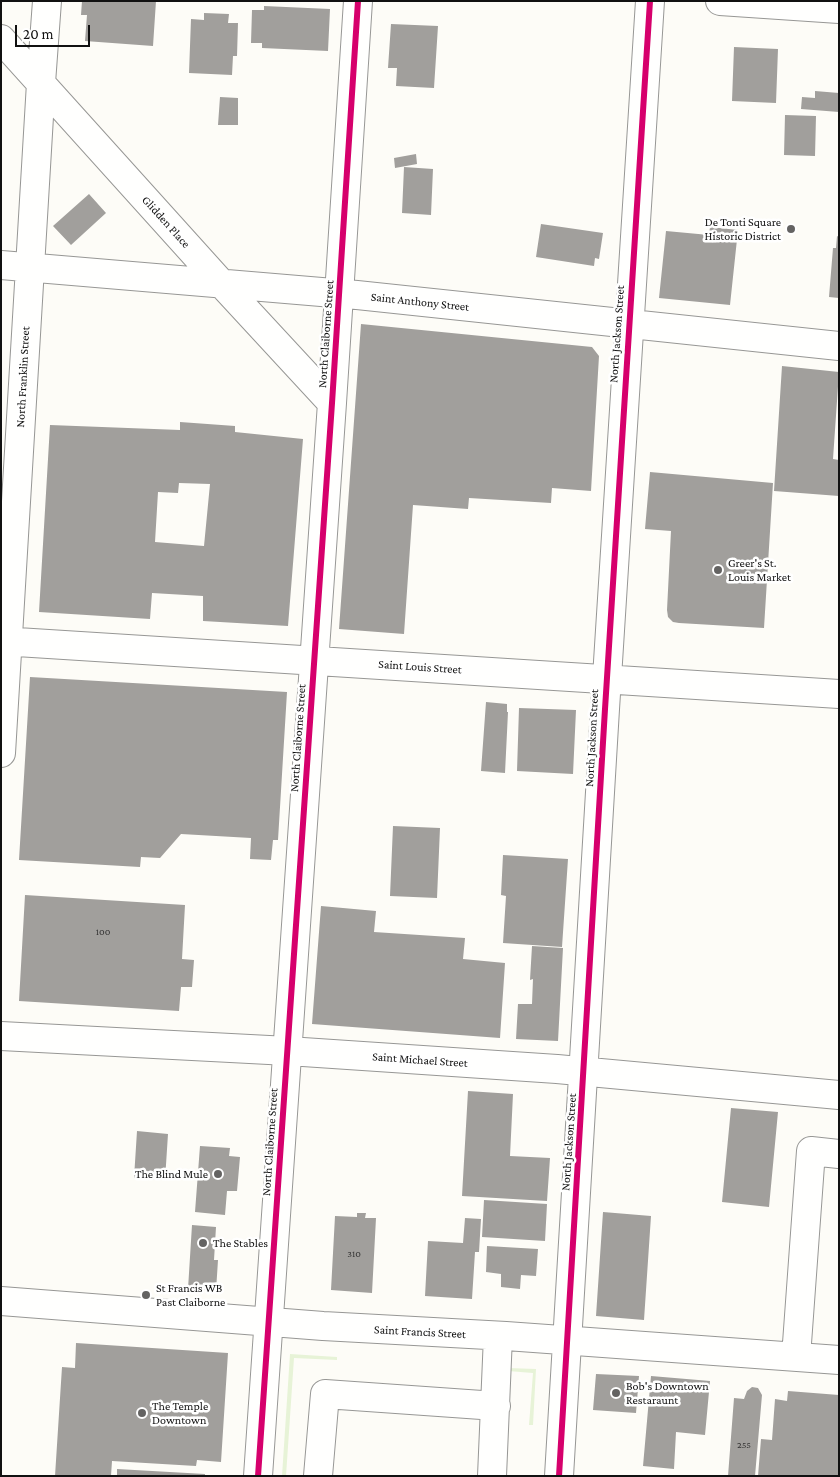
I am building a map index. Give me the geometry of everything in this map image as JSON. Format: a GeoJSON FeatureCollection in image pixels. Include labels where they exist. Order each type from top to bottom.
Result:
{"type":"FeatureCollection","features":[{"type":"Feature","properties":{"kind":"street","name":"North Franklin Street"},"geometry":{"type":"LineString","coordinates":[[1,753],[5,641],[47,1]]}},
{"type":"Feature","properties":{"kind":"street","name":"North Claiborne Street"},"geometry":{"type":"LineString","coordinates":[[258,1476],[340,294],[358,1]]}},
{"type":"Feature","properties":{"kind":"street","name":"North Jackson Street"},"geometry":{"type":"LineString","coordinates":[[559,1476],[650,1]]}},
{"type":"Feature","properties":{"kind":"street"},"geometry":{"type":"LineString","coordinates":[[720,1],[839,8]]}},
{"type":"Feature","properties":{"kind":"street","name":"Glidden Place"},"geometry":{"type":"LineString","coordinates":[[1,39],[332,403]]}},
{"type":"Feature","properties":{"kind":"street","name":"Saint Anthony Street"},"geometry":{"type":"LineString","coordinates":[[1,265],[340,294],[839,346]]}},
{"type":"Feature","properties":{"kind":"street","name":"Saint Louis Street"},"geometry":{"type":"LineString","coordinates":[[5,641],[839,694]]}},
{"type":"Feature","properties":{"kind":"street","name":"Saint Michael Street"},"geometry":{"type":"LineString","coordinates":[[1,1036],[288,1051],[584,1071],[839,1095]]}},
{"type":"Feature","properties":{"kind":"street"},"geometry":{"type":"LineString","coordinates":[[796,1357],[812,1151],[839,1154]]}},
{"type":"Feature","properties":{"kind":"street","name":"Saint Francis Street"},"geometry":{"type":"LineString","coordinates":[[1,1301],[269,1322],[839,1360]]}},
{"type":"Feature","properties":{"kind":"street"},"geometry":{"type":"LineString","coordinates":[[492,1476],[498,1336]]}},
{"type":"Feature","properties":{"kind":"street"},"geometry":{"type":"LineString","coordinates":[[318,1476],[325,1394],[496,1406]]}},
{"type":"Feature","properties":{"kind":"green space"},"geometry":{"type":"Polygon","coordinates":[[[290,1354],[337,1357],[337,1360],[294,1358],[286,1476],[282,1476],[290,1354]]]}},
{"type":"Feature","properties":{"kind":"green space"},"geometry":{"type":"Polygon","coordinates":[[[508,1368],[536,1369],[533,1425],[529,1425],[533,1373],[508,1371],[508,1368]]]}},
{"type":"Feature","properties":{"kind":"building"},"geometry":{"type":"Polygon","coordinates":[[[82,1],[156,1],[153,46],[85,41],[87,15],[81,15],[82,1]]]}},
{"type":"Feature","properties":{"kind":"building"},"geometry":{"type":"Polygon","coordinates":[[[264,6],[330,9],[328,51],[262,48],[262,43],[251,43],[252,10],[264,10],[264,6]]]}},
{"type":"Feature","properties":{"kind":"building"},"geometry":{"type":"Polygon","coordinates":[[[204,13],[229,14],[228,23],[238,23],[237,56],[233,56],[232,75],[189,73],[191,19],[204,20],[204,13]]]}},
{"type":"Feature","properties":{"kind":"building"},"geometry":{"type":"Polygon","coordinates":[[[391,24],[438,26],[434,88],[396,86],[397,68],[388,68],[391,24]]]}},
{"type":"Feature","properties":{"kind":"building"},"geometry":{"type":"Polygon","coordinates":[[[734,47],[778,49],[776,103],[732,101],[734,47]]]}},
{"type":"Feature","properties":{"kind":"building"},"geometry":{"type":"Polygon","coordinates":[[[815,91],[839,93],[839,112],[801,109],[802,97],[815,98],[815,91]]]}},
{"type":"Feature","properties":{"kind":"building"},"geometry":{"type":"Polygon","coordinates":[[[220,97],[238,98],[238,125],[218,125],[220,97]]]}},
{"type":"Feature","properties":{"kind":"building"},"geometry":{"type":"Polygon","coordinates":[[[785,115],[816,116],[815,156],[784,155],[785,115]]]}},
{"type":"Feature","properties":{"kind":"building"},"geometry":{"type":"Polygon","coordinates":[[[416,154],[417,164],[395,168],[394,158],[416,154]]]}},
{"type":"Feature","properties":{"kind":"building"},"geometry":{"type":"Polygon","coordinates":[[[404,167],[433,169],[431,215],[402,213],[404,167]]]}},
{"type":"Feature","properties":{"kind":"building"},"geometry":{"type":"Polygon","coordinates":[[[89,194],[106,213],[71,245],[53,226],[89,194]]]}},
{"type":"Feature","properties":{"kind":"building"},"geometry":{"type":"Polygon","coordinates":[[[541,224],[603,233],[599,259],[595,258],[594,266],[536,257],[541,224]]]}},
{"type":"Feature","properties":{"kind":"building"},"geometry":{"type":"Polygon","coordinates":[[[710,227],[738,230],[730,305],[659,298],[666,231],[709,235],[710,227]]]}},
{"type":"Feature","properties":{"kind":"building"},"geometry":{"type":"Polygon","coordinates":[[[837,236],[839,237],[839,298],[829,297],[833,248],[836,248],[837,236]]]}},
{"type":"Feature","properties":{"kind":"building"},"geometry":{"type":"Polygon","coordinates":[[[361,324],[592,347],[599,356],[591,491],[552,488],[551,503],[469,498],[468,509],[413,505],[404,634],[339,629],[361,324]]]}},
{"type":"Feature","properties":{"kind":"building"},"geometry":{"type":"Polygon","coordinates":[[[782,366],[839,372],[833,459],[839,460],[839,496],[774,491],[782,366]]]}},
{"type":"Feature","properties":{"kind":"building"},"geometry":{"type":"Polygon","coordinates":[[[180,422],[235,426],[235,432],[303,439],[288,626],[203,621],[203,596],[152,593],[150,619],[39,612],[50,425],[180,430],[180,422]],[[179,483],[178,493],[158,492],[155,542],[204,546],[210,484],[179,483]]]}},
{"type":"Feature","properties":{"kind":"building","name":"Greer's St. Louis Market"},"geometry":{"type":"Polygon","coordinates":[[[650,472],[773,483],[764,628],[679,623],[673,622],[668,617],[671,531],[645,529],[650,472]]]}},
{"type":"Feature","properties":{"kind":"building"},"geometry":{"type":"Polygon","coordinates":[[[30,677],[287,692],[278,840],[273,840],[271,860],[250,859],[251,838],[181,834],[160,858],[141,857],[140,867],[19,860],[30,677]]]}},
{"type":"Feature","properties":{"kind":"building"},"geometry":{"type":"Polygon","coordinates":[[[486,702],[507,704],[505,773],[481,771],[486,702]]]}},
{"type":"Feature","properties":{"kind":"building"},"geometry":{"type":"Polygon","coordinates":[[[519,708],[576,710],[573,774],[517,771],[519,708]]]}},
{"type":"Feature","properties":{"kind":"building"},"geometry":{"type":"Polygon","coordinates":[[[393,826],[440,828],[437,898],[390,896],[393,826]]]}},
{"type":"Feature","properties":{"kind":"building"},"geometry":{"type":"Polygon","coordinates":[[[503,855],[568,859],[562,947],[503,943],[506,896],[501,895],[503,855]]]}},
{"type":"Feature","properties":{"kind":"building"},"geometry":{"type":"Polygon","coordinates":[[[25,895],[185,905],[182,959],[194,960],[192,987],[181,987],[179,1011],[19,1001],[25,895]]]}},
{"type":"Feature","properties":{"kind":"building"},"geometry":{"type":"Polygon","coordinates":[[[321,906],[376,911],[374,932],[465,938],[463,959],[505,963],[500,1038],[312,1024],[321,906]]]}},
{"type":"Feature","properties":{"kind":"building"},"geometry":{"type":"Polygon","coordinates":[[[532,946],[563,948],[558,1041],[516,1039],[518,1004],[532,1004],[533,979],[530,980],[532,946]]]}},
{"type":"Feature","properties":{"kind":"building"},"geometry":{"type":"Polygon","coordinates":[[[468,1091],[513,1094],[510,1156],[550,1158],[547,1201],[462,1196],[468,1091]]]}},
{"type":"Feature","properties":{"kind":"building"},"geometry":{"type":"Polygon","coordinates":[[[731,1108],[778,1112],[769,1207],[722,1202],[731,1108]]]}},
{"type":"Feature","properties":{"kind":"building"},"geometry":{"type":"Polygon","coordinates":[[[137,1131],[168,1134],[165,1180],[134,1178],[137,1131]]]}},
{"type":"Feature","properties":{"kind":"building","name":"The Blind Mule"},"geometry":{"type":"Polygon","coordinates":[[[200,1146],[230,1148],[229,1156],[240,1157],[237,1191],[227,1191],[225,1215],[195,1212],[200,1146]]]}},
{"type":"Feature","properties":{"kind":"building"},"geometry":{"type":"Polygon","coordinates":[[[484,1200],[547,1204],[545,1241],[482,1237],[484,1200]]]}},
{"type":"Feature","properties":{"kind":"building"},"geometry":{"type":"Polygon","coordinates":[[[603,1212],[651,1216],[644,1320],[596,1316],[603,1212]]]}},
{"type":"Feature","properties":{"kind":"building"},"geometry":{"type":"Polygon","coordinates":[[[357,1213],[366,1213],[365,1218],[376,1218],[372,1293],[331,1290],[335,1216],[357,1217],[357,1213]]]}},
{"type":"Feature","properties":{"kind":"building"},"geometry":{"type":"Polygon","coordinates":[[[465,1218],[481,1219],[479,1252],[475,1252],[472,1299],[425,1296],[428,1241],[463,1243],[465,1218]]]}},
{"type":"Feature","properties":{"kind":"building","name":"The Stables"},"geometry":{"type":"Polygon","coordinates":[[[192,1225],[216,1227],[214,1260],[218,1260],[216,1291],[188,1289],[192,1225]]]}},
{"type":"Feature","properties":{"kind":"building"},"geometry":{"type":"Polygon","coordinates":[[[487,1246],[538,1249],[536,1276],[521,1275],[520,1289],[501,1287],[501,1274],[486,1272],[487,1246]]]}},
{"type":"Feature","properties":{"kind":"building","name":"The Temple Downtown"},"geometry":{"type":"Polygon","coordinates":[[[76,1343],[228,1353],[221,1462],[197,1460],[196,1466],[112,1461],[111,1476],[55,1476],[62,1367],[75,1368],[76,1343]]]}},
{"type":"Feature","properties":{"kind":"building","name":"Bob's Downtown Restaraunt"},"geometry":{"type":"Polygon","coordinates":[[[596,1374],[639,1376],[636,1413],[593,1410],[596,1374]]]}},
{"type":"Feature","properties":{"kind":"building"},"geometry":{"type":"Polygon","coordinates":[[[651,1376],[710,1381],[705,1435],[676,1432],[674,1469],[643,1466],[651,1376]]]}},
{"type":"Feature","properties":{"kind":"building"},"geometry":{"type":"Polygon","coordinates":[[[752,1387],[758,1388],[762,1395],[755,1476],[728,1476],[734,1398],[744,1399],[747,1391],[752,1387]]]}},
{"type":"Feature","properties":{"kind":"building"},"geometry":{"type":"Polygon","coordinates":[[[788,1391],[839,1395],[839,1476],[758,1476],[761,1439],[772,1440],[775,1399],[787,1401],[788,1391]]]}},
{"type":"Feature","properties":{"kind":"building"},"geometry":{"type":"Polygon","coordinates":[[[117,1469],[205,1474],[205,1476],[117,1476],[117,1469]]]}},
{"type":"Feature","properties":{"kind":"cycle path"},"geometry":{"type":"LineString","coordinates":[[258,1476],[358,1]]}},
{"type":"Feature","properties":{"kind":"cycle path"},"geometry":{"type":"LineString","coordinates":[[559,1476],[650,1]]}},
{"type":"Feature","properties":{"kind":"place","name":"De Tonti Square Historic District"},"geometry":{"type":"Point","coordinates":[791,229]}},
{"type":"Feature","properties":{"kind":"place","name":"Greer's St. Louis Market"},"geometry":{"type":"Point","coordinates":[718,570]}},
{"type":"Feature","properties":{"kind":"place","name":"The Blind Mule"},"geometry":{"type":"Point","coordinates":[218,1174]}},
{"type":"Feature","properties":{"kind":"place","name":"The Stables"},"geometry":{"type":"Point","coordinates":[203,1243]}},
{"type":"Feature","properties":{"kind":"place","name":"St Francis WB Past Claiborne"},"geometry":{"type":"Point","coordinates":[146,1295]}},
{"type":"Feature","properties":{"kind":"place","name":"Bob's Downtown Restaraunt"},"geometry":{"type":"Point","coordinates":[616,1393]}},
{"type":"Feature","properties":{"kind":"place","name":"The Temple Downtown"},"geometry":{"type":"Point","coordinates":[142,1413]}}]}
